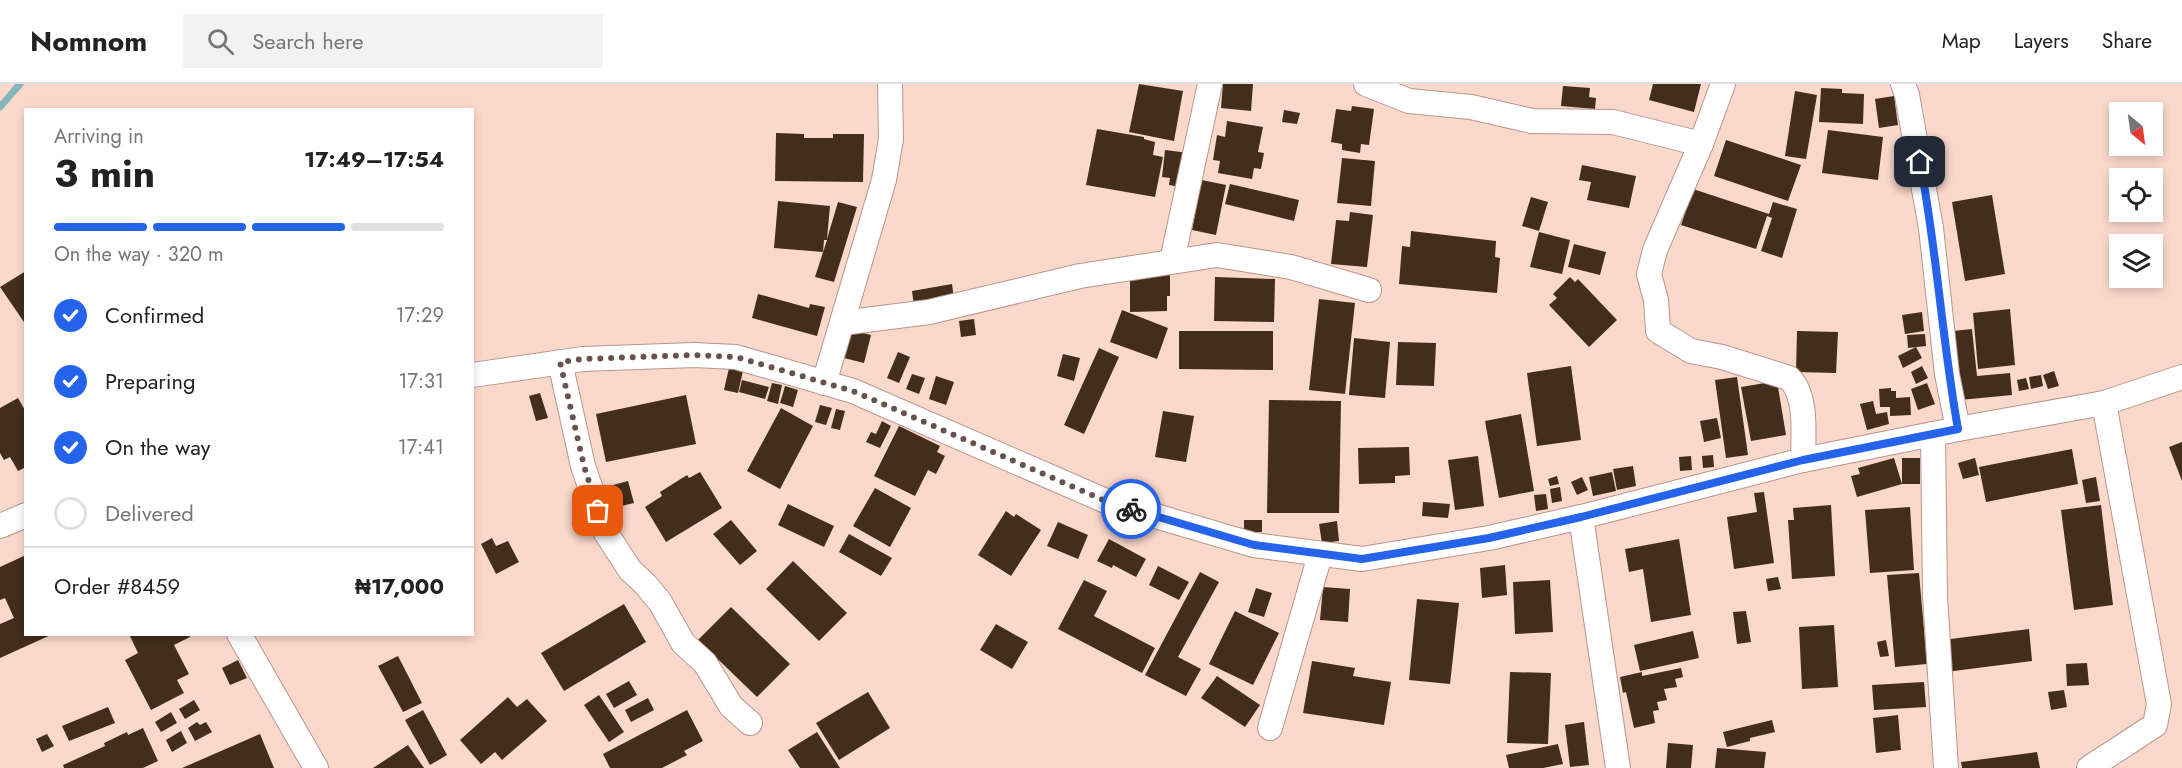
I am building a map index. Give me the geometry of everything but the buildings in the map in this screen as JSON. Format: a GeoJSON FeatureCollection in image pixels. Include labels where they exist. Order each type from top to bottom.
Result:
{"type":"FeatureCollection","features":[{"type":"Feature","properties":{"kind":"street"},"geometry":{"type":"LineString","coordinates":[[824,383],[884,180],[891,139],[890,84]]}},
{"type":"Feature","properties":{"kind":"street"},"geometry":{"type":"LineString","coordinates":[[1172,261],[1210,84]]}},
{"type":"Feature","properties":{"kind":"street"},"geometry":{"type":"LineString","coordinates":[[1366,84],[1409,101],[1471,107],[1532,122],[1613,122],[1701,144]]}},
{"type":"Feature","properties":{"kind":"street"},"geometry":{"type":"LineString","coordinates":[[1723,84],[1701,144],[1655,250],[1649,274],[1656,300],[1658,331],[1691,351],[1722,357],[1789,378],[1802,398],[1803,460]]}},
{"type":"Feature","properties":{"kind":"street"},"geometry":{"type":"LineString","coordinates":[[1903,84],[1931,228],[1947,374],[1958,429]]}},
{"type":"Feature","properties":{"kind":"street"},"geometry":{"type":"LineString","coordinates":[[842,323],[929,312],[1080,276],[1217,255],[1292,267],[1369,290]]}},
{"type":"Feature","properties":{"kind":"street"},"geometry":{"type":"LineString","coordinates":[[474,375],[583,359],[694,355],[736,357],[853,391],[1108,502],[1254,545],[1362,559],[1489,538],[1803,460],[2104,403],[2182,377]]}},
{"type":"Feature","properties":{"kind":"street"},"geometry":{"type":"LineString","coordinates":[[560,362],[584,466],[606,533],[630,570],[660,602],[683,643],[705,663],[731,706],[750,723]]}},
{"type":"Feature","properties":{"kind":"street"},"geometry":{"type":"LineString","coordinates":[[2090,768],[2156,725],[2159,704],[2104,403]]}},
{"type":"Feature","properties":{"kind":"street"},"geometry":{"type":"LineString","coordinates":[[1933,434],[1935,596],[1946,768]]}},
{"type":"Feature","properties":{"kind":"street"},"geometry":{"type":"LineString","coordinates":[[0,526],[24,516]]}},
{"type":"Feature","properties":{"kind":"street"},"geometry":{"type":"LineString","coordinates":[[1581,517],[1618,768]]}},
{"type":"Feature","properties":{"kind":"street"},"geometry":{"type":"LineString","coordinates":[[1270,728],[1320,555]]}},
{"type":"Feature","properties":{"kind":"street"},"geometry":{"type":"LineString","coordinates":[[240,636],[316,768]]}},
{"type":"Feature","properties":{"kind":"waterway"},"geometry":{"type":"LineString","coordinates":[[0,107],[20,84]]}},
{"type":"Feature","properties":{"kind":"way so far"},"geometry":{"type":"LineString","coordinates":[[598,511],[584,466],[560,362],[694,355],[736,357],[853,391],[1108,502],[1131,509]]}},
{"type":"Feature","properties":{"kind":"route"},"geometry":{"type":"LineString","coordinates":[[1131,509],[1254,545],[1362,559],[1489,538],[1803,460],[1958,429],[1947,374],[1931,228],[1920,162]]}}]}
